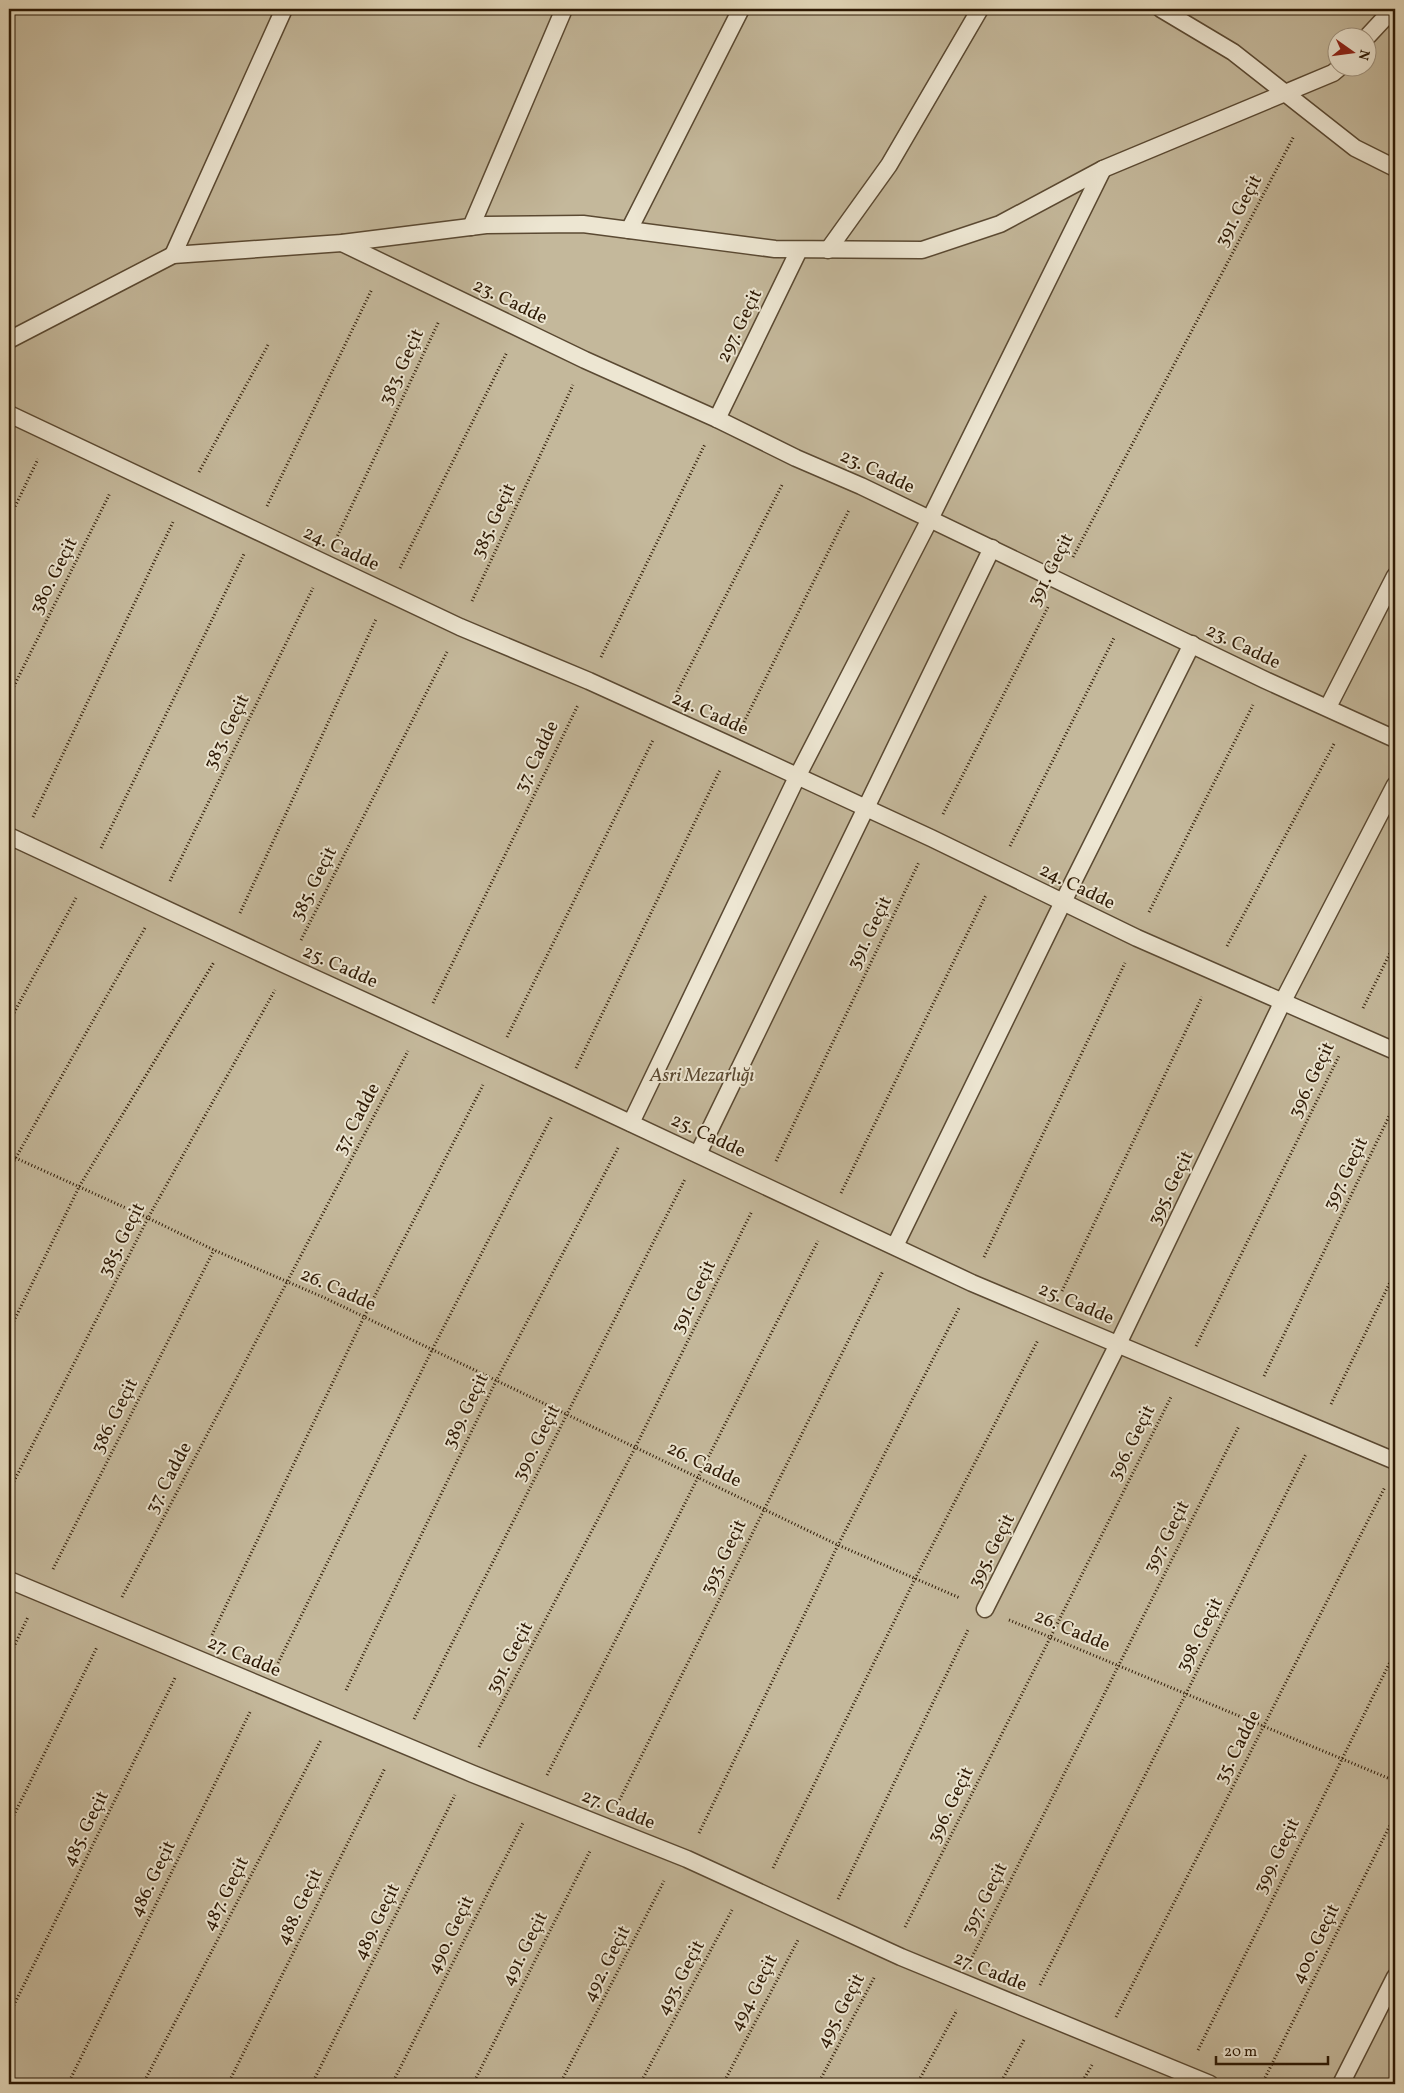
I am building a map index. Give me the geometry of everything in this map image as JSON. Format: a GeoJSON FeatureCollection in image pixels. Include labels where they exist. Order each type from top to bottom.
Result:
{"type":"FeatureCollection","features":[{"type":"Feature","properties":{"kind":"lane"},"geometry":{"type":"LineString","coordinates":[[174,255],[283,9]]}},
{"type":"Feature","properties":{"kind":"lane"},"geometry":{"type":"LineString","coordinates":[[472,227],[564,9]]}},
{"type":"Feature","properties":{"kind":"lane"},"geometry":{"type":"LineString","coordinates":[[628,230],[741,9]]}},
{"type":"Feature","properties":{"kind":"lane"},"geometry":{"type":"LineString","coordinates":[[828,250],[890,165],[980,9]]}},
{"type":"Feature","properties":{"kind":"lane"},"geometry":{"type":"LineString","coordinates":[[1161,9],[1233,52],[1355,148],[1395,168]]}},
{"type":"Feature","properties":{"kind":"lane"},"geometry":{"type":"LineString","coordinates":[[1375,28],[1393,9]]}},
{"type":"Feature","properties":{"kind":"lane"},"geometry":{"type":"LineString","coordinates":[[9,340],[174,255],[342,243],[486,225],[583,224],[775,249],[922,250],[1000,224],[1103,169],[1326,76]]}},
{"type":"Feature","properties":{"kind":"lane"},"geometry":{"type":"LineString","coordinates":[[631,1123],[797,776],[930,519],[1103,169]]}},
{"type":"Feature","properties":{"kind":"lane","name":"23. Cadde"},"geometry":{"type":"LineString","coordinates":[[342,243],[584,360],[717,419],[796,458],[992,548],[1265,680],[1395,739]]}},
{"type":"Feature","properties":{"kind":"lane","name":"297. Geçit"},"geometry":{"type":"LineString","coordinates":[[717,419],[799,250]]}},
{"type":"Feature","properties":{"kind":"lane","name":"24. Cadde"},"geometry":{"type":"LineString","coordinates":[[9,414],[460,627],[589,682],[797,776],[931,838],[1137,938],[1395,1051]]}},
{"type":"Feature","properties":{"kind":"lane"},"geometry":{"type":"LineString","coordinates":[[698,1154],[992,548]]}},
{"type":"Feature","properties":{"kind":"lane"},"geometry":{"type":"LineString","coordinates":[[1328,707],[1395,576]]}},
{"type":"Feature","properties":{"kind":"lane"},"geometry":{"type":"LineString","coordinates":[[896,1246],[1063,902],[1192,644]]}},
{"type":"Feature","properties":{"kind":"lane","name":"395. Geçit"},"geometry":{"type":"LineString","coordinates":[[982,1608],[1118,1344],[1283,1002],[1395,785]]}},
{"type":"Feature","properties":{"kind":"lane","name":"25. Cadde"},"geometry":{"type":"LineString","coordinates":[[15,839],[228,939],[422,1026],[765,1185],[972,1283],[1395,1461]]}},
{"type":"Feature","properties":{"kind":"lane","name":"27. Cadde"},"geometry":{"type":"LineString","coordinates":[[9,1580],[466,1771],[677,1856],[745,1885],[890,1952],[1210,2084]]}},
{"type":"Feature","properties":{"kind":"lane"},"geometry":{"type":"LineString","coordinates":[[1341,2084],[1395,1977]]}},
{"type":"Feature","properties":{"kind":"path","name":"391. Geçit"},"geometry":{"type":"LineString","coordinates":[[466,1771],[635,1448],[765,1185],[931,838],[1061,581],[1307,111]]}},
{"type":"Feature","properties":{"kind":"path"},"geometry":{"type":"LineString","coordinates":[[9,1022],[89,873],[384,264]]}},
{"type":"Feature","properties":{"kind":"path","name":"383. Geçit"},"geometry":{"type":"LineString","coordinates":[[9,1170],[157,906],[325,564],[451,296]]}},
{"type":"Feature","properties":{"kind":"path"},"geometry":{"type":"LineString","coordinates":[[9,1331],[80,1187],[228,939],[388,593],[519,328]]}},
{"type":"Feature","properties":{"kind":"path"},"geometry":{"type":"LineString","coordinates":[[15,839],[185,497],[268,345]]}},
{"type":"Feature","properties":{"kind":"path","name":"385. Geçit"},"geometry":{"type":"LineString","coordinates":[[9,1491],[148,1218],[288,966],[460,627],[584,360]]}},
{"type":"Feature","properties":{"kind":"path","name":"37. Cadde"},"geometry":{"type":"LineString","coordinates":[[9,1825],[109,1622],[422,1026],[717,419]]}},
{"type":"Feature","properties":{"kind":"path"},"geometry":{"type":"LineString","coordinates":[[9,519],[50,434]]}},
{"type":"Feature","properties":{"kind":"path","name":"380. Geçit"},"geometry":{"type":"LineString","coordinates":[[9,696],[123,468]]}},
{"type":"Feature","properties":{"kind":"path","name":"396. Geçit"},"geometry":{"type":"LineString","coordinates":[[890,1952],[1184,1372],[1395,943]]}},
{"type":"Feature","properties":{"kind":"path","name":"397. Geçit"},"geometry":{"type":"LineString","coordinates":[[917,2084],[1118,1665],[1252,1401],[1395,1104]]}},
{"type":"Feature","properties":{"kind":"path","name":"389. Geçit"},"geometry":{"type":"LineString","coordinates":[[333,1716],[496,1381],[631,1123]]}},
{"type":"Feature","properties":{"kind":"path","name":"390. Geçit"},"geometry":{"type":"LineString","coordinates":[[399,1743],[698,1154]]}},
{"type":"Feature","properties":{"kind":"path","name":"26. Cadde"},"geometry":{"type":"LineString","coordinates":[[9,1155],[214,1250],[325,1298],[838,1545],[1049,1637],[1395,1781]]}},
{"type":"Feature","properties":{"kind":"path","name":"393. Geçit"},"geometry":{"type":"LineString","coordinates":[[604,1826],[896,1246]]}},
{"type":"Feature","properties":{"kind":"path","name":"386. Geçit"},"geometry":{"type":"LineString","coordinates":[[9,1656],[214,1250]]}},
{"type":"Feature","properties":{"kind":"path","name":"398. Geçit"},"geometry":{"type":"LineString","coordinates":[[1000,2084],[1186,1693],[1319,1429],[1395,1272]]}},
{"type":"Feature","properties":{"kind":"path","name":"35. Cadde"},"geometry":{"type":"LineString","coordinates":[[1105,2040],[1386,1484]]}},
{"type":"Feature","properties":{"kind":"path","name":"395. Geçit"},"geometry":{"type":"LineString","coordinates":[[826,1922],[982,1608]]}},
{"type":"Feature","properties":{"kind":"path","name":"399. Geçit"},"geometry":{"type":"LineString","coordinates":[[1186,2074],[1395,1652]]}},
{"type":"Feature","properties":{"kind":"path","name":"485. Geçit"},"geometry":{"type":"LineString","coordinates":[[9,2015],[187,1655]]}},
{"type":"Feature","properties":{"kind":"path","name":"486. Geçit"},"geometry":{"type":"LineString","coordinates":[[68,2084],[263,1687]]}},
{"type":"Feature","properties":{"kind":"path","name":"487. Geçit"},"geometry":{"type":"LineString","coordinates":[[143,2084],[333,1716]]}},
{"type":"Feature","properties":{"kind":"path","name":"488. Geçit"},"geometry":{"type":"LineString","coordinates":[[228,2084],[399,1743]]}},
{"type":"Feature","properties":{"kind":"path","name":"489. Geçit"},"geometry":{"type":"LineString","coordinates":[[312,2084],[466,1771]]}},
{"type":"Feature","properties":{"kind":"path","name":"490. Geçit"},"geometry":{"type":"LineString","coordinates":[[392,2084],[535,1798]]}},
{"type":"Feature","properties":{"kind":"path","name":"400. Geçit"},"geometry":{"type":"LineString","coordinates":[[1262,2084],[1395,1815]]}},
{"type":"Feature","properties":{"kind":"path","name":"491. Geçit"},"geometry":{"type":"LineString","coordinates":[[473,2084],[604,1826]]}},
{"type":"Feature","properties":{"kind":"path","name":"492. Geçit"},"geometry":{"type":"LineString","coordinates":[[560,2084],[677,1856]]}},
{"type":"Feature","properties":{"kind":"path","name":"493. Geçit"},"geometry":{"type":"LineString","coordinates":[[640,2084],[745,1885]]}},
{"type":"Feature","properties":{"kind":"path","name":"494. Geçit"},"geometry":{"type":"LineString","coordinates":[[723,2084],[810,1915]]}},
{"type":"Feature","properties":{"kind":"path","name":"495. Geçit"},"geometry":{"type":"LineString","coordinates":[[818,2084],[890,1952]]}},
{"type":"Feature","properties":{"kind":"green space","name":"Asri Mezarlığı"},"geometry":{"type":"Polygon","coordinates":[[[9,9],[1395,9],[1395,2084],[9,2084],[9,9]]]}}]}
